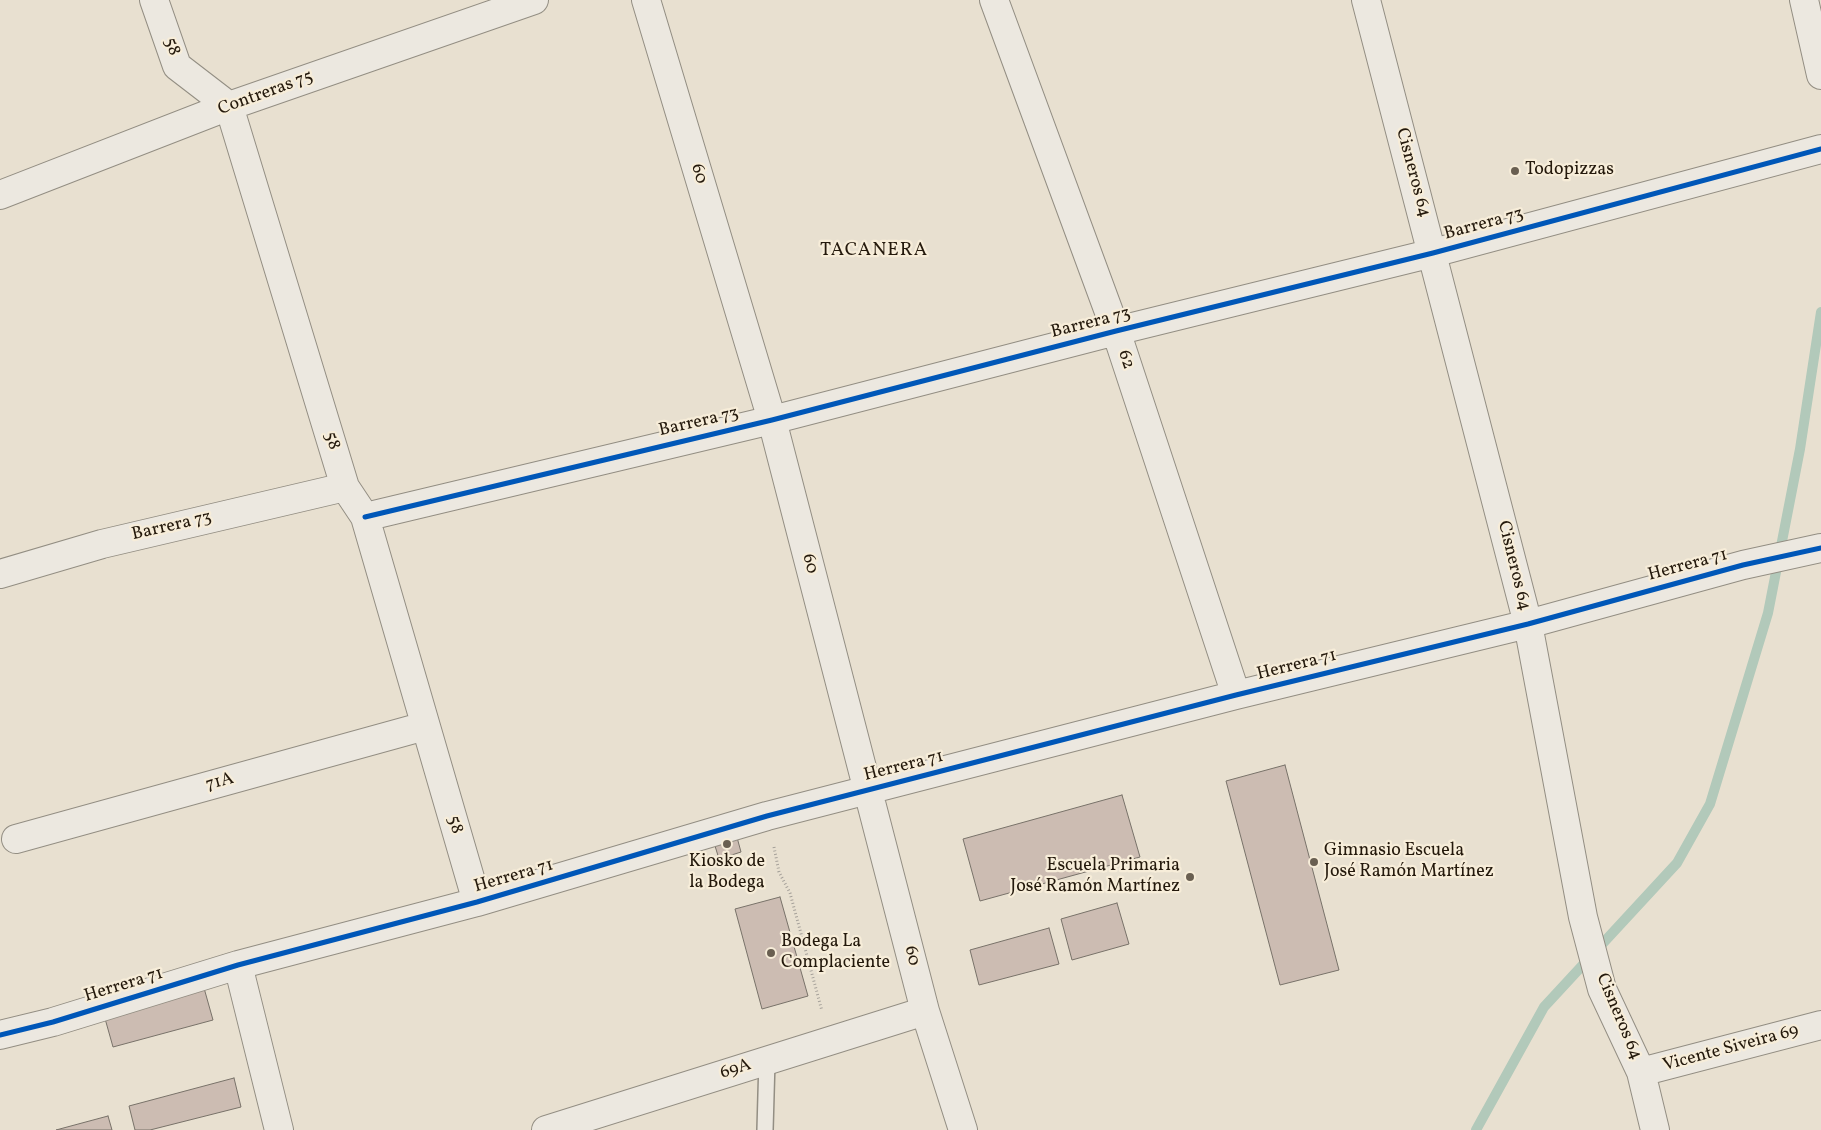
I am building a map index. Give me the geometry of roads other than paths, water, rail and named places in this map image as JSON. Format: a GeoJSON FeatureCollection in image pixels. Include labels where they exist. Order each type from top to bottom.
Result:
{"type":"FeatureCollection","features":[{"type":"Feature","properties":{"kind":"street","name":"58"},"geometry":{"type":"LineString","coordinates":[[154,0],[177,66],[229,106],[345,487],[365,517],[477,902]]}},
{"type":"Feature","properties":{"kind":"street","name":"Contreras 75"},"geometry":{"type":"LineString","coordinates":[[0,195],[229,106],[534,0]]}},
{"type":"Feature","properties":{"kind":"street","name":"60"},"geometry":{"type":"LineString","coordinates":[[646,0],[772,420],[926,1011],[963,1130]]}},
{"type":"Feature","properties":{"kind":"street","name":"62"},"geometry":{"type":"LineString","coordinates":[[994,0],[1116,331],[1236,695]]}},
{"type":"Feature","properties":{"kind":"street","name":"Cisneros 64"},"geometry":{"type":"LineString","coordinates":[[1366,0],[1528,624],[1583,917],[1602,989],[1641,1072],[1655,1130]]}},
{"type":"Feature","properties":{"kind":"street"},"geometry":{"type":"LineString","coordinates":[[1804,0],[1821,75]]}},
{"type":"Feature","properties":{"kind":"street","name":"Barrera 73"},"geometry":{"type":"LineString","coordinates":[[365,517],[772,420],[1116,331],[1433,253],[1821,149]]}},
{"type":"Feature","properties":{"kind":"street","name":"Barrera 73"},"geometry":{"type":"LineString","coordinates":[[0,574],[102,544],[345,487]]}},
{"type":"Feature","properties":{"kind":"street","name":"Herrera 71"},"geometry":{"type":"LineString","coordinates":[[0,1035],[53,1022],[238,965],[477,902],[767,816],[1236,695],[1528,624],[1743,565],[1820,549]]}},
{"type":"Feature","properties":{"kind":"street","name":"71A"},"geometry":{"type":"LineString","coordinates":[[16,839],[425,726]]}},
{"type":"Feature","properties":{"kind":"street"},"geometry":{"type":"LineString","coordinates":[[238,965],[278,1130]]}},
{"type":"Feature","properties":{"kind":"street","name":"69A"},"geometry":{"type":"LineString","coordinates":[[546,1130],[926,1011]]}},
{"type":"Feature","properties":{"kind":"street","name":"Vicente Siveira 69"},"geometry":{"type":"LineString","coordinates":[[1641,1072],[1821,1025]]}},
{"type":"Feature","properties":{"kind":"lane"},"geometry":{"type":"LineString","coordinates":[[765,1130],[767,1060]]}},
{"type":"Feature","properties":{"kind":"waterway"},"geometry":{"type":"LineString","coordinates":[[1476,1130],[1544,1007],[1677,863],[1710,804],[1768,613],[1800,449],[1821,312]]}},
{"type":"Feature","properties":{"kind":"place","name":"Todopizzas"},"geometry":{"type":"Point","coordinates":[1515,171]}},
{"type":"Feature","properties":{"kind":"place","name":"Kiosko de la Bodega"},"geometry":{"type":"Point","coordinates":[727,844]}},
{"type":"Feature","properties":{"kind":"place","name":"Gimnasio Escuela José Ramón Martínez"},"geometry":{"type":"Point","coordinates":[1314,862]}},
{"type":"Feature","properties":{"kind":"place","name":"Escuela Primaria José Ramón Martínez"},"geometry":{"type":"Point","coordinates":[1190,877]}},
{"type":"Feature","properties":{"kind":"place","name":"Bodega La Complaciente"},"geometry":{"type":"Point","coordinates":[771,953]}},
{"type":"Feature","properties":{"kind":"district","name":"TACANERA"},"geometry":{"type":"Point","coordinates":[874,252]}}]}
